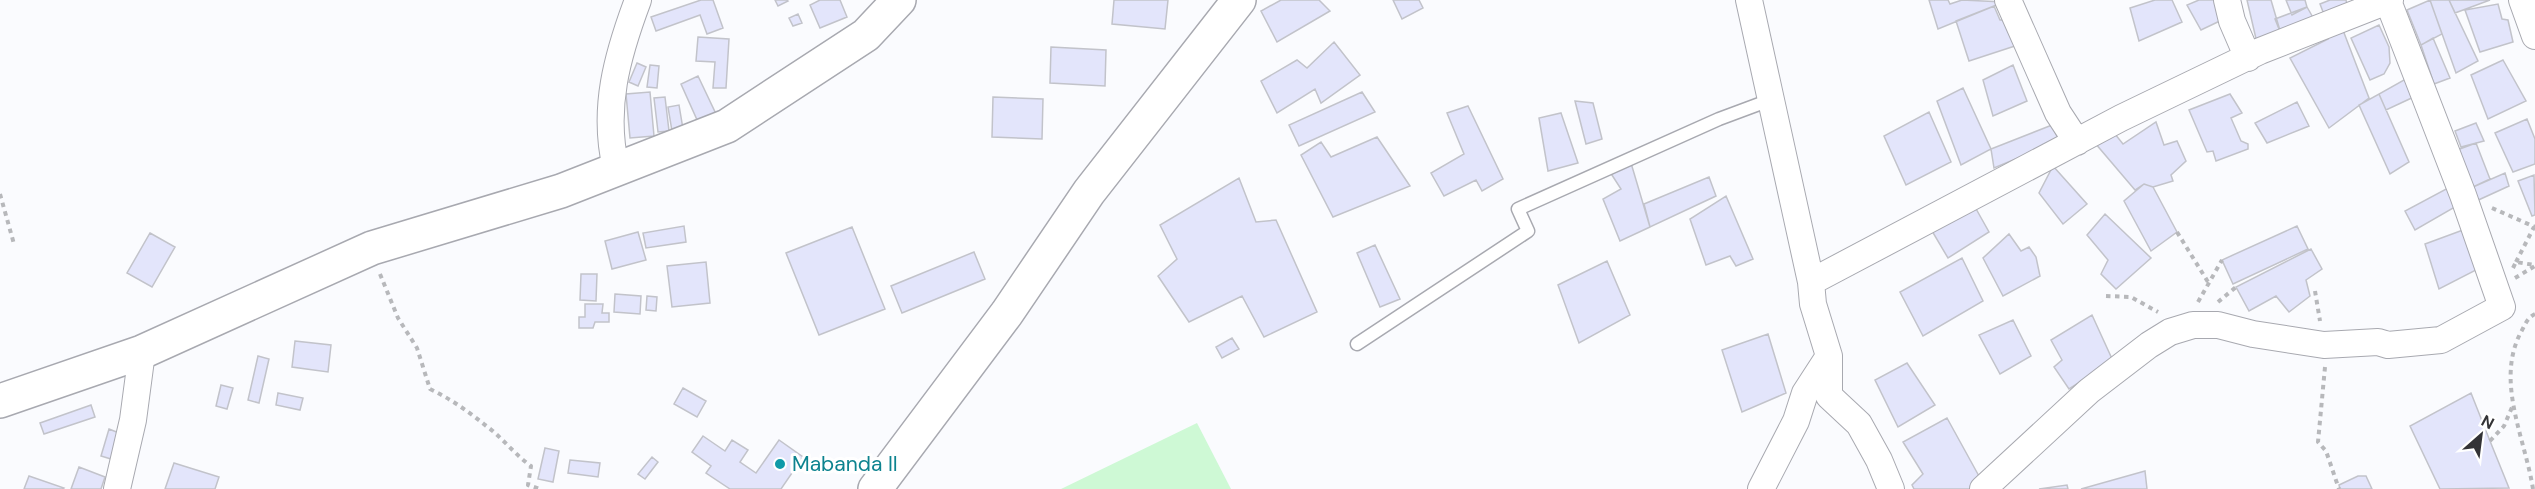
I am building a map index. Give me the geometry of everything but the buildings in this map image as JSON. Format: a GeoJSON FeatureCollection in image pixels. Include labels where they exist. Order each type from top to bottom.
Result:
{"type":"FeatureCollection","features":[{"type":"Feature","properties":{"kind":"highway"},"geometry":{"type":"LineString","coordinates":[[0,401],[142,352],[372,248],[561,191],[727,126],[866,35],[899,0]]}},
{"type":"Feature","properties":{"kind":"highway"},"geometry":{"type":"LineString","coordinates":[[875,489],[1007,313],[1089,192],[1239,0]]}},
{"type":"Feature","properties":{"kind":"street"},"geometry":{"type":"LineString","coordinates":[[616,168],[611,151],[609,105],[625,36],[638,0]]}},
{"type":"Feature","properties":{"kind":"street"},"geometry":{"type":"LineString","coordinates":[[1749,0],[1811,282],[1813,304],[1829,356],[1829,396],[1859,424],[1879,460],[1891,489]]}},
{"type":"Feature","properties":{"kind":"street"},"geometry":{"type":"LineString","coordinates":[[2008,0],[2058,113],[2077,142]]}},
{"type":"Feature","properties":{"kind":"street"},"geometry":{"type":"LineString","coordinates":[[2227,0],[2232,21],[2248,58]]}},
{"type":"Feature","properties":{"kind":"street"},"geometry":{"type":"LineString","coordinates":[[1811,282],[2077,142],[2248,58],[2389,0],[2463,195],[2502,307],[2441,340],[2388,345],[2378,342],[2324,345],[2253,334],[2218,325],[2193,325],[2175,331],[2149,345],[2089,391],[1983,489]]}},
{"type":"Feature","properties":{"kind":"street"},"geometry":{"type":"LineString","coordinates":[[2522,0],[2535,36]]}},
{"type":"Feature","properties":{"kind":"street"},"geometry":{"type":"LineString","coordinates":[[117,489],[133,420],[142,352]]}},
{"type":"Feature","properties":{"kind":"street"},"geometry":{"type":"LineString","coordinates":[[1761,489],[1796,421],[1805,393],[1829,356]]}},
{"type":"Feature","properties":{"kind":"lane"},"geometry":{"type":"LineString","coordinates":[[1357,344],[1528,231],[1518,209],[1719,119],[1770,100]]}},
{"type":"Feature","properties":{"kind":"path"},"geometry":{"type":"LineString","coordinates":[[0,194],[14,244]]}},
{"type":"Feature","properties":{"kind":"path"},"geometry":{"type":"LineString","coordinates":[[2463,195],[2535,227],[2516,262]]}},
{"type":"Feature","properties":{"kind":"path"},"geometry":{"type":"LineString","coordinates":[[2178,232],[2208,283]]}},
{"type":"Feature","properties":{"kind":"path"},"geometry":{"type":"LineString","coordinates":[[372,248],[373,259],[398,318],[417,348],[430,388],[487,426],[517,456],[531,466],[528,485],[540,489]]}},
{"type":"Feature","properties":{"kind":"path"},"geometry":{"type":"LineString","coordinates":[[2106,296],[2131,297],[2156,309],[2175,331],[2222,260]]}},
{"type":"Feature","properties":{"kind":"path"},"geometry":{"type":"LineString","coordinates":[[2315,291],[2324,345],[2325,377],[2320,400],[2318,442],[2326,452],[2339,489]]}},
{"type":"Feature","properties":{"kind":"path"},"geometry":{"type":"LineString","coordinates":[[2533,489],[2513,404],[2513,347],[2529,317],[2535,314]]}},
{"type":"Feature","properties":{"kind":"path"},"geometry":{"type":"LineString","coordinates":[[2490,441],[2504,426],[2513,404]]}},
{"type":"Feature","properties":{"kind":"green space"},"geometry":{"type":"Polygon","coordinates":[[[1197,423],[1231,489],[1061,489],[1197,423]]]}},
{"type":"Feature","properties":{"kind":"place","name":"Mabanda II"},"geometry":{"type":"Point","coordinates":[780,464]}}]}
